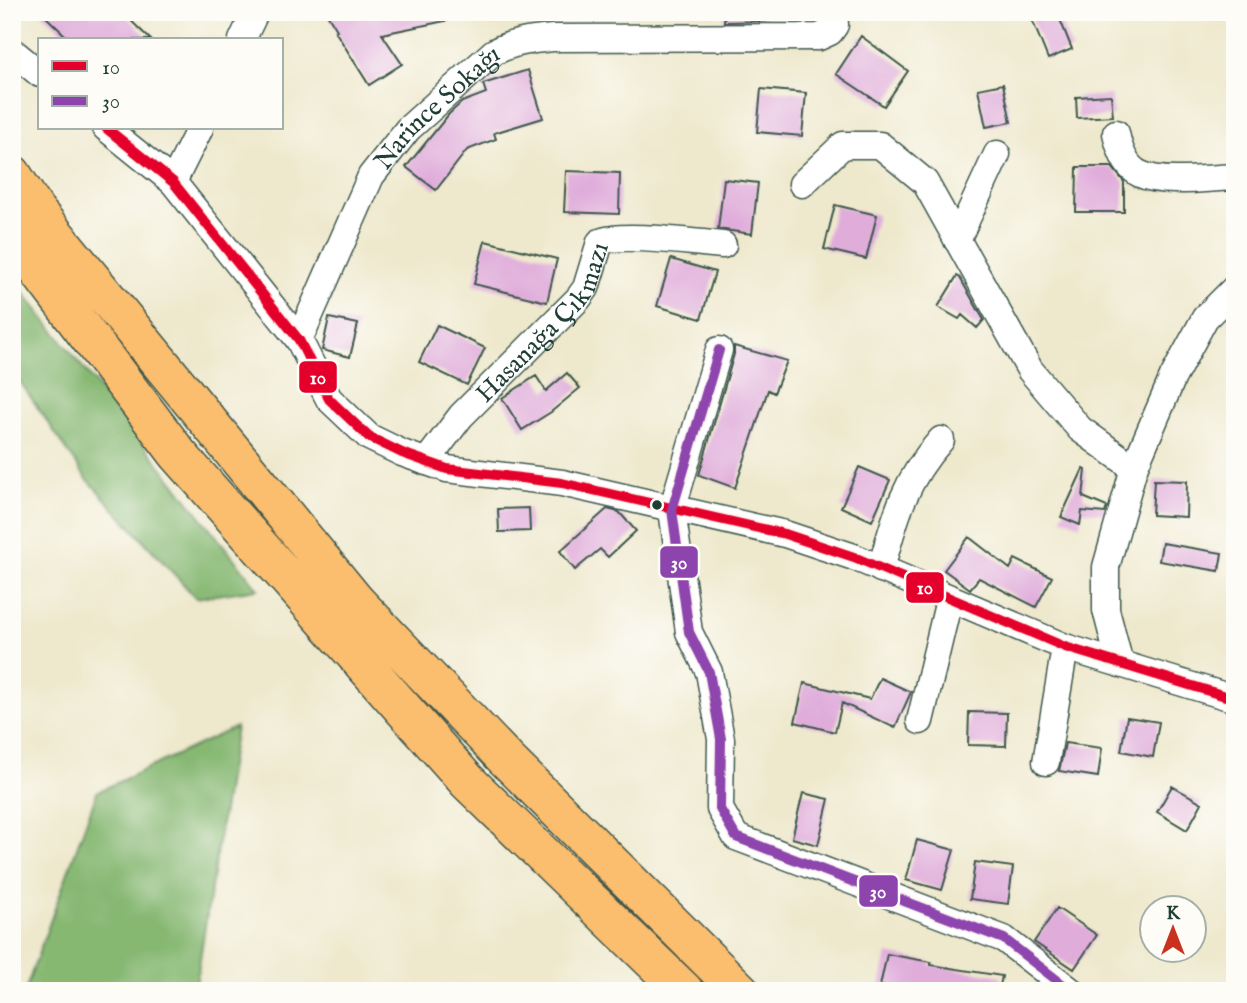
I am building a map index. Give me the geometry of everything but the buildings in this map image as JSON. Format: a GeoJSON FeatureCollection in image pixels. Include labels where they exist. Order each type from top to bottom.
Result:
{"type":"FeatureCollection","features":[{"type":"Feature","properties":{"kind":"highway"},"geometry":{"type":"LineString","coordinates":[[12,174],[35,210],[356,602],[506,759],[740,991]]}},
{"type":"Feature","properties":{"kind":"highway"},"geometry":{"type":"LineString","coordinates":[[12,236],[178,454],[467,781],[684,991]]}},
{"type":"Feature","properties":{"kind":"street","name":"Narince Sokağı"},"geometry":{"type":"LineString","coordinates":[[299,340],[371,176],[408,128],[494,52],[522,41],[553,38],[819,37],[830,32],[835,25],[834,12]]}},
{"type":"Feature","properties":{"kind":"street"},"geometry":{"type":"LineString","coordinates":[[243,38],[254,15]]}},
{"type":"Feature","properties":{"kind":"street"},"geometry":{"type":"LineString","coordinates":[[13,45],[38,72]]}},
{"type":"Feature","properties":{"kind":"street"},"geometry":{"type":"LineString","coordinates":[[108,130],[173,182],[299,340],[329,399],[369,437],[402,453],[447,469],[562,483],[785,534],[854,557],[949,600],[1066,647],[1235,699]]}},
{"type":"Feature","properties":{"kind":"street"},"geometry":{"type":"LineString","coordinates":[[173,182],[199,130]]}},
{"type":"Feature","properties":{"kind":"street"},"geometry":{"type":"LineString","coordinates":[[1116,133],[1119,152],[1138,174],[1161,179],[1235,177]]}},
{"type":"Feature","properties":{"kind":"street"},"geometry":{"type":"LineString","coordinates":[[802,184],[844,145],[880,145],[925,182],[1030,370],[1080,429],[1134,468]]}},
{"type":"Feature","properties":{"kind":"street"},"geometry":{"type":"LineString","coordinates":[[957,240],[998,154]]}},
{"type":"Feature","properties":{"kind":"street","name":"Hasanağa Çıkmazı"},"geometry":{"type":"LineString","coordinates":[[426,462],[461,416],[578,299],[586,288],[600,242],[607,238],[626,238],[723,245]]}},
{"type":"Feature","properties":{"kind":"street"},"geometry":{"type":"LineString","coordinates":[[1120,664],[1106,610],[1106,567],[1134,468],[1173,377],[1205,318],[1235,288]]}},
{"type":"Feature","properties":{"kind":"street"},"geometry":{"type":"LineString","coordinates":[[719,350],[672,509],[689,632],[709,672],[722,739],[720,809],[736,836],[1004,939],[1071,991]]}},
{"type":"Feature","properties":{"kind":"street"},"geometry":{"type":"LineString","coordinates":[[881,569],[897,509],[923,460],[941,440]]}},
{"type":"Feature","properties":{"kind":"street"},"geometry":{"type":"LineString","coordinates":[[920,721],[949,600]]}},
{"type":"Feature","properties":{"kind":"street"},"geometry":{"type":"LineString","coordinates":[[1046,762],[1066,647]]}},
{"type":"Feature","properties":{"kind":"green space"},"geometry":{"type":"Polygon","coordinates":[[[12,278],[258,589],[196,598],[86,478],[12,370],[12,278]]]}},
{"type":"Feature","properties":{"kind":"green space"},"geometry":{"type":"Polygon","coordinates":[[[236,727],[195,991],[25,991],[97,792],[236,727]]]}},
{"type":"Feature","properties":{"kind":"transit line","name":"10"},"geometry":{"type":"LineString","coordinates":[[108,130],[173,182],[299,340],[329,399],[369,437],[402,453],[447,469],[562,483],[785,534],[854,557],[1065,647],[1235,699]]}},
{"type":"Feature","properties":{"kind":"transit line","name":"30"},"geometry":{"type":"LineString","coordinates":[[719,350],[672,510],[689,632],[709,672],[721,739],[720,809],[736,837],[1004,939],[1071,991]]}}]}
